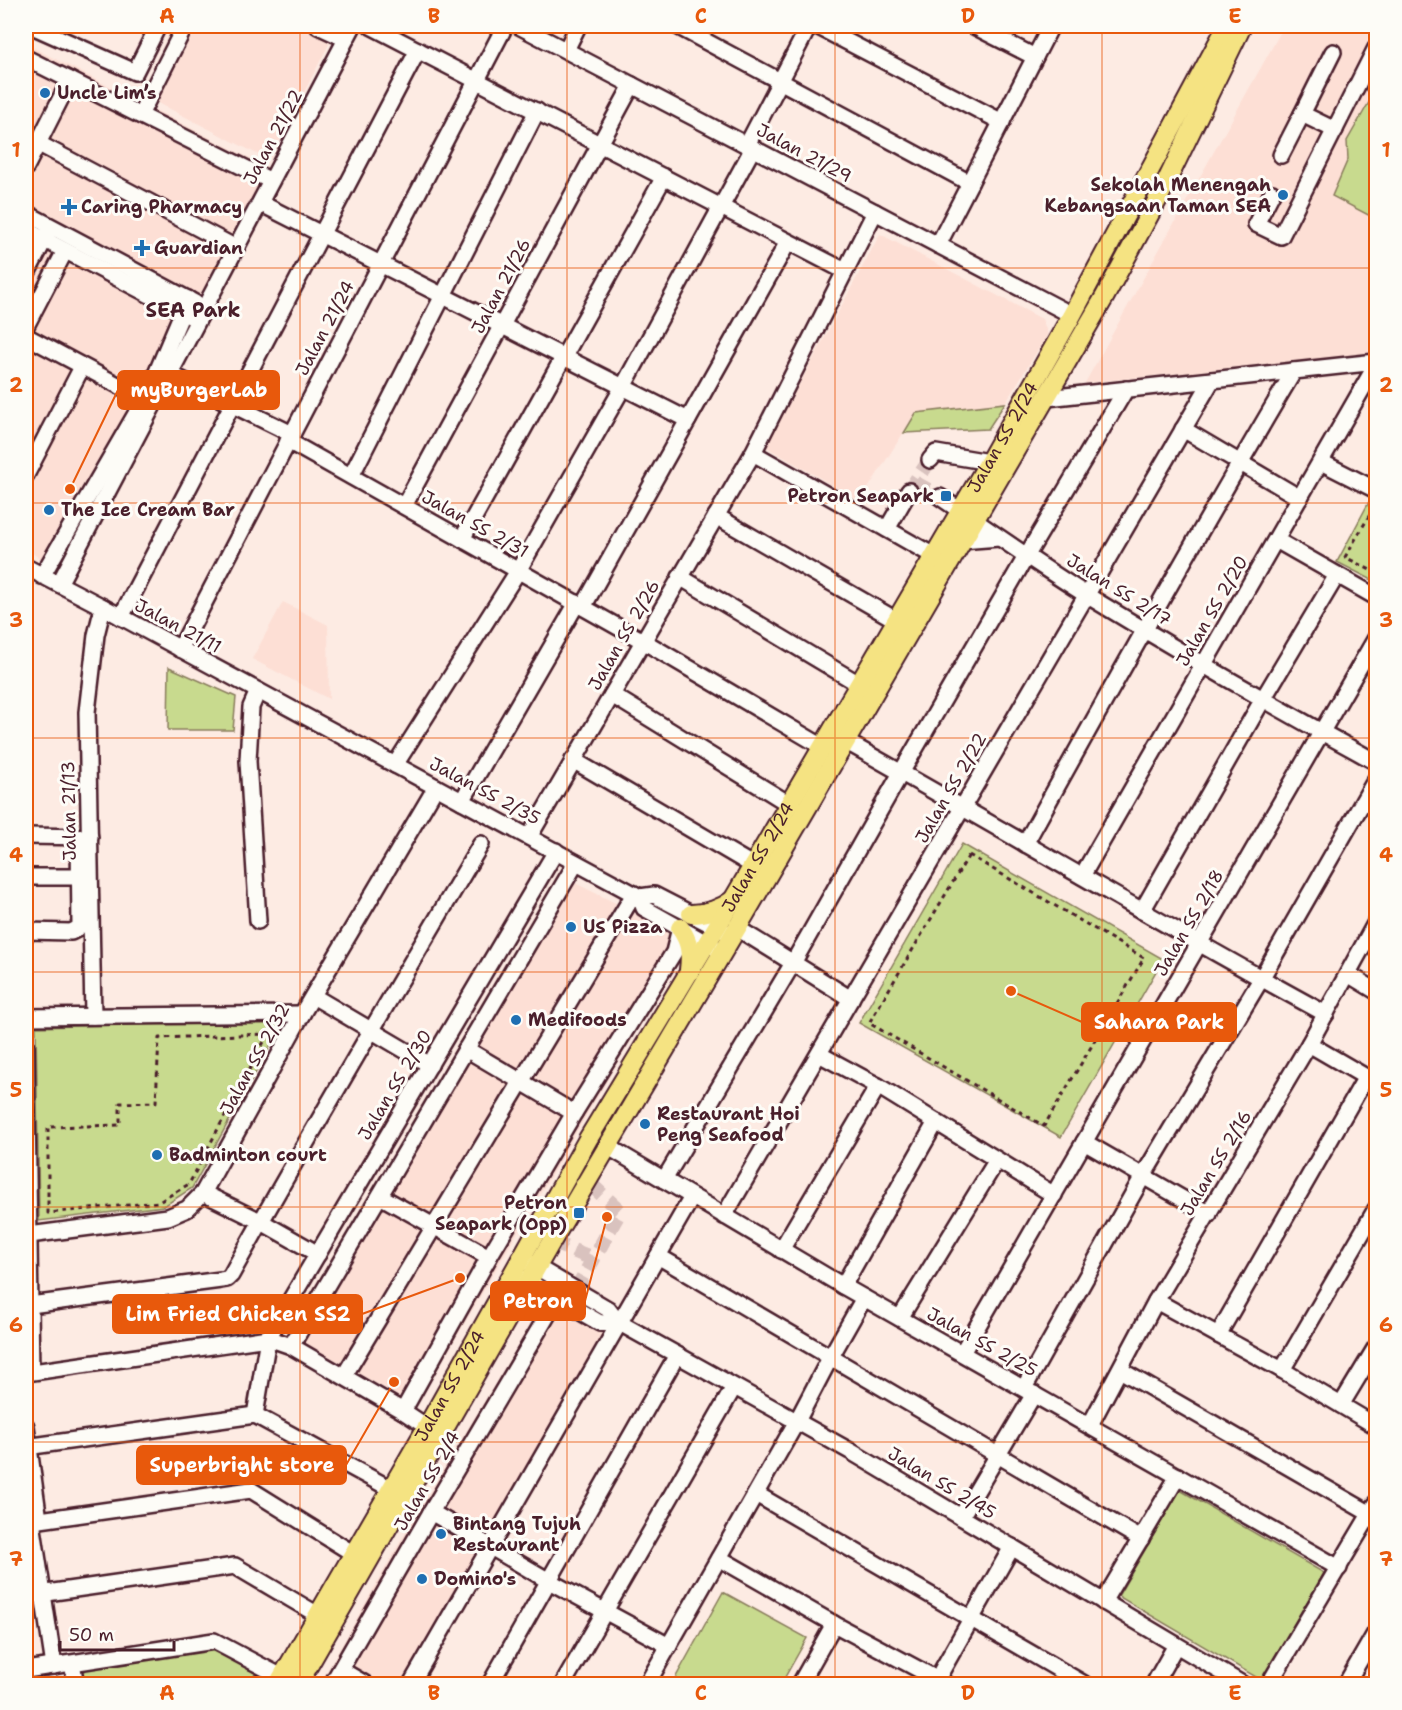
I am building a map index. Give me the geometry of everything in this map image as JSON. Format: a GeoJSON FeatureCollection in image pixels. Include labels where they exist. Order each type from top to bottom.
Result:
{"type":"FeatureCollection","features":[{"type":"Feature","properties":{"kind":"main road","name":"Jalan SS 2/24"},"geometry":{"type":"LineString","coordinates":[[286,1682],[525,1270],[588,1139],[689,972],[728,930],[845,741],[961,541],[967,515],[989,462],[1072,315],[1227,26]]}},
{"type":"Feature","properties":{"kind":"main road","name":"Jalan SS 2/24"},"geometry":{"type":"LineString","coordinates":[[728,930],[733,900],[752,865],[934,556],[967,515],[1047,398],[1104,298],[1159,197],[1242,26]]}},
{"type":"Feature","properties":{"kind":"main road"},"geometry":{"type":"LineString","coordinates":[[1072,315],[1084,314],[1104,298]]}},
{"type":"Feature","properties":{"kind":"main road"},"geometry":{"type":"LineString","coordinates":[[689,972],[691,952],[686,921],[733,900]]}},
{"type":"Feature","properties":{"kind":"main road","name":"Jalan SS 2/24"},"geometry":{"type":"LineString","coordinates":[[286,1682],[318,1615],[427,1427],[525,1270],[607,1146],[714,947]]}},
{"type":"Feature","properties":{"kind":"street"},"geometry":{"type":"LineString","coordinates":[[32,26],[135,72],[158,26]]}},
{"type":"Feature","properties":{"kind":"street"},"geometry":{"type":"LineString","coordinates":[[140,115],[185,26]]}},
{"type":"Feature","properties":{"kind":"street"},"geometry":{"type":"LineString","coordinates":[[318,26],[349,32]]}},
{"type":"Feature","properties":{"kind":"street"},"geometry":{"type":"LineString","coordinates":[[371,26],[845,271]]}},
{"type":"Feature","properties":{"kind":"street","name":"Jalan 21/24"},"geometry":{"type":"LineString","coordinates":[[180,649],[505,26]]}},
{"type":"Feature","properties":{"kind":"street","name":"Jalan 21/29"},"geometry":{"type":"LineString","coordinates":[[519,26],[1072,315]]}},
{"type":"Feature","properties":{"kind":"street"},"geometry":{"type":"LineString","coordinates":[[566,50],[578,26]]}},
{"type":"Feature","properties":{"kind":"street"},"geometry":{"type":"LineString","coordinates":[[677,26],[970,183]]}},
{"type":"Feature","properties":{"kind":"street"},"geometry":{"type":"LineString","coordinates":[[396,765],[519,571],[623,387],[720,207],[809,26]]}},
{"type":"Feature","properties":{"kind":"street"},"geometry":{"type":"LineString","coordinates":[[818,26],[1002,122]]}},
{"type":"Feature","properties":{"kind":"street"},"geometry":{"type":"LineString","coordinates":[[974,26],[1035,57]]}},
{"type":"Feature","properties":{"kind":"street"},"geometry":{"type":"LineString","coordinates":[[938,245],[1051,26]]}},
{"type":"Feature","properties":{"kind":"street","name":"Jalan 21/22"},"geometry":{"type":"LineString","coordinates":[[59,584],[150,397],[170,374],[349,32]]}},
{"type":"Feature","properties":{"kind":"street"},"geometry":{"type":"LineString","coordinates":[[1272,193],[1256,224],[1281,236],[1377,48]]}},
{"type":"Feature","properties":{"kind":"street"},"geometry":{"type":"LineString","coordinates":[[121,617],[418,50]]}},
{"type":"Feature","properties":{"kind":"street"},"geometry":{"type":"LineString","coordinates":[[1281,155],[1333,52]]}},
{"type":"Feature","properties":{"kind":"street"},"geometry":{"type":"LineString","coordinates":[[26,58],[271,181]]}},
{"type":"Feature","properties":{"kind":"street"},"geometry":{"type":"LineString","coordinates":[[26,167],[31,141],[70,80]]}},
{"type":"Feature","properties":{"kind":"street","name":"Jalan 21/26"},"geometry":{"type":"LineString","coordinates":[[405,506],[632,85]]}},
{"type":"Feature","properties":{"kind":"street"},"geometry":{"type":"LineString","coordinates":[[351,476],[537,111]]}},
{"type":"Feature","properties":{"kind":"street"},"geometry":{"type":"LineString","coordinates":[[1302,114],[1335,130]]}},
{"type":"Feature","properties":{"kind":"street"},"geometry":{"type":"LineString","coordinates":[[31,141],[236,248]]}},
{"type":"Feature","properties":{"kind":"street"},"geometry":{"type":"LineString","coordinates":[[462,539],[664,177]]}},
{"type":"Feature","properties":{"kind":"street"},"geometry":{"type":"LineString","coordinates":[[260,203],[688,420]]}},
{"type":"Feature","properties":{"kind":"street","name":"Jalan SS 2/26"},"geometry":{"type":"LineString","coordinates":[[528,837],[753,453],[875,212]]}},
{"type":"Feature","properties":{"kind":"street"},"geometry":{"type":"LineString","coordinates":[[26,213],[65,251],[185,305]]}},
{"type":"Feature","properties":{"kind":"street"},"geometry":{"type":"LineString","coordinates":[[26,230],[48,234],[202,314]]}},
{"type":"Feature","properties":{"kind":"street"},"geometry":{"type":"LineString","coordinates":[[26,275],[48,234]]}},
{"type":"Feature","properties":{"kind":"street"},"geometry":{"type":"LineString","coordinates":[[462,801],[688,420],[788,242]]}},
{"type":"Feature","properties":{"kind":"street"},"geometry":{"type":"LineString","coordinates":[[26,326],[65,251]]}},
{"type":"Feature","properties":{"kind":"street"},"geometry":{"type":"LineString","coordinates":[[42,576],[150,397],[185,305]]}},
{"type":"Feature","properties":{"kind":"street"},"geometry":{"type":"LineString","coordinates":[[26,336],[82,367],[150,397]]}},
{"type":"Feature","properties":{"kind":"street"},"geometry":{"type":"LineString","coordinates":[[1047,398],[1377,364]]}},
{"type":"Feature","properties":{"kind":"street","name":"Jalan SS 2/20"},"geometry":{"type":"LineString","coordinates":[[1082,876],[1377,364]]}},
{"type":"Feature","properties":{"kind":"street"},"geometry":{"type":"LineString","coordinates":[[26,475],[82,367]]}},
{"type":"Feature","properties":{"kind":"street"},"geometry":{"type":"LineString","coordinates":[[1025,844],[1144,629],[1239,462],[1294,371]]}},
{"type":"Feature","properties":{"kind":"street","name":"Jalan SS 2/31"},"geometry":{"type":"LineString","coordinates":[[170,374],[290,437],[351,476],[643,640],[823,747]]}},
{"type":"Feature","properties":{"kind":"street","name":"Jalan SS 2/22"},"geometry":{"type":"LineString","coordinates":[[724,1216],[1212,380]]}},
{"type":"Feature","properties":{"kind":"street"},"geometry":{"type":"LineString","coordinates":[[664,1180],[793,963],[901,772],[1126,389]]}},
{"type":"Feature","properties":{"kind":"street"},"geometry":{"type":"LineString","coordinates":[[1184,429],[1300,498]]}},
{"type":"Feature","properties":{"kind":"street"},"geometry":{"type":"LineString","coordinates":[[753,453],[934,556]]}},
{"type":"Feature","properties":{"kind":"street"},"geometry":{"type":"LineString","coordinates":[[930,460],[936,453],[989,462]]}},
{"type":"Feature","properties":{"kind":"street"},"geometry":{"type":"LineString","coordinates":[[1321,462],[1377,490]]}},
{"type":"Feature","properties":{"kind":"street"},"geometry":{"type":"LineString","coordinates":[[887,529],[909,491]]}},
{"type":"Feature","properties":{"kind":"street","name":"Jalan SS 2/17"},"geometry":{"type":"LineString","coordinates":[[940,497],[1087,595],[1263,699],[1377,762]]}},
{"type":"Feature","properties":{"kind":"street"},"geometry":{"type":"LineString","coordinates":[[716,516],[896,620]]}},
{"type":"Feature","properties":{"kind":"street"},"geometry":{"type":"LineString","coordinates":[[961,541],[999,538]]}},
{"type":"Feature","properties":{"kind":"street"},"geometry":{"type":"LineString","coordinates":[[1276,540],[1377,597]]}},
{"type":"Feature","properties":{"kind":"street","name":"Jalan 21/11"},"geometry":{"type":"LineString","coordinates":[[26,567],[312,720]]}},
{"type":"Feature","properties":{"kind":"street"},"geometry":{"type":"LineString","coordinates":[[1142,911],[1336,575]]}},
{"type":"Feature","properties":{"kind":"street"},"geometry":{"type":"LineString","coordinates":[[680,577],[859,684]]}},
{"type":"Feature","properties":{"kind":"street","name":"Jalan 21/13"},"geometry":{"type":"LineString","coordinates":[[93,1016],[84,837],[87,712],[96,635],[103,607]]}},
{"type":"Feature","properties":{"kind":"street","name":"Jalan SS 2/18"},"geometry":{"type":"LineString","coordinates":[[962,1353],[1377,638]]}},
{"type":"Feature","properties":{"kind":"street"},"geometry":{"type":"LineString","coordinates":[[258,691],[251,707],[248,761],[258,921]]}},
{"type":"Feature","properties":{"kind":"street"},"geometry":{"type":"LineString","coordinates":[[612,694],[789,804]]}},
{"type":"Feature","properties":{"kind":"street","name":"Jalan SS 2/35"},"geometry":{"type":"LineString","coordinates":[[312,720],[637,895],[644,908],[686,921],[728,930],[793,963],[851,999]]}},
{"type":"Feature","properties":{"kind":"street"},"geometry":{"type":"LineString","coordinates":[[845,741],[1199,945],[1326,1014]]}},
{"type":"Feature","properties":{"kind":"street"},"geometry":{"type":"LineString","coordinates":[[573,760],[752,865]]}},
{"type":"Feature","properties":{"kind":"street"},"geometry":{"type":"LineString","coordinates":[[961,1516],[997,1455],[1143,1176],[1377,779]]}},
{"type":"Feature","properties":{"kind":"street","name":"Jalan SS 2/32"},"geometry":{"type":"LineString","coordinates":[[29,1235],[168,1217],[187,1209],[203,1193],[302,1014],[436,787]]}},
{"type":"Feature","properties":{"kind":"street"},"geometry":{"type":"LineString","coordinates":[[26,836],[84,837],[79,877],[80,925],[71,932],[26,931]]}},
{"type":"Feature","properties":{"kind":"street"},"geometry":{"type":"LineString","coordinates":[[30,1305],[227,1279],[231,1275],[260,1221],[481,843]]}},
{"type":"Feature","properties":{"kind":"street","name":"Jalan SS 2/30"},"geometry":{"type":"LineString","coordinates":[[268,1338],[556,851]]}},
{"type":"Feature","properties":{"kind":"street"},"geometry":{"type":"LineString","coordinates":[[291,1346],[576,863]]}},
{"type":"Feature","properties":{"kind":"street"},"geometry":{"type":"LineString","coordinates":[[26,877],[79,877]]}},
{"type":"Feature","properties":{"kind":"street"},"geometry":{"type":"LineString","coordinates":[[344,1376],[521,1081],[637,895]]}},
{"type":"Feature","properties":{"kind":"street"},"geometry":{"type":"LineString","coordinates":[[404,1411],[489,1257],[574,1113],[674,952],[686,921]]}},
{"type":"Feature","properties":{"kind":"street","name":"Jalan SS 2/35"},"geometry":{"type":"LineString","coordinates":[[686,921],[714,947]]}},
{"type":"Feature","properties":{"kind":"street","name":"Jalan SS 2/16"},"geometry":{"type":"LineString","coordinates":[[1090,1425],[1156,1301],[1310,1044],[1377,922]]}},
{"type":"Feature","properties":{"kind":"street"},"geometry":{"type":"LineString","coordinates":[[1348,974],[1377,991]]}},
{"type":"Feature","properties":{"kind":"street"},"geometry":{"type":"LineString","coordinates":[[313,996],[430,1065]]}},
{"type":"Feature","properties":{"kind":"street"},"geometry":{"type":"LineString","coordinates":[[26,1017],[302,1014]]}},
{"type":"Feature","properties":{"kind":"street"},"geometry":{"type":"LineString","coordinates":[[1218,1335],[1371,1080],[1310,1044]]}},
{"type":"Feature","properties":{"kind":"street"},"geometry":{"type":"LineString","coordinates":[[26,1046],[30,1305],[28,1373],[268,1338],[291,1346],[404,1411],[427,1427]]}},
{"type":"Feature","properties":{"kind":"street"},"geometry":{"type":"LineString","coordinates":[[466,1049],[574,1113]]}},
{"type":"Feature","properties":{"kind":"street"},"geometry":{"type":"LineString","coordinates":[[819,1054],[878,1086],[1054,1195]]}},
{"type":"Feature","properties":{"kind":"street"},"geometry":{"type":"LineString","coordinates":[[781,1250],[878,1086]]}},
{"type":"Feature","properties":{"kind":"street"},"geometry":{"type":"LineString","coordinates":[[843,1286],[936,1122]]}},
{"type":"Feature","properties":{"kind":"street"},"geometry":{"type":"LineString","coordinates":[[1084,1142],[1209,1214]]}},
{"type":"Feature","properties":{"kind":"street","name":"Jalan SS 2/25"},"geometry":{"type":"LineString","coordinates":[[607,1146],[843,1286],[1339,1568]]}},
{"type":"Feature","properties":{"kind":"street"},"geometry":{"type":"LineString","coordinates":[[900,1318],[997,1160]]}},
{"type":"Feature","properties":{"kind":"street"},"geometry":{"type":"LineString","coordinates":[[203,1193],[260,1221],[318,1254]]}},
{"type":"Feature","properties":{"kind":"street"},"geometry":{"type":"LineString","coordinates":[[380,1196],[489,1257]]}},
{"type":"Feature","properties":{"kind":"street"},"geometry":{"type":"LineString","coordinates":[[411,1684],[692,1197]]}},
{"type":"Feature","properties":{"kind":"street"},"geometry":{"type":"LineString","coordinates":[[1282,1370],[1377,1209]]}},
{"type":"Feature","properties":{"kind":"street"},"geometry":{"type":"LineString","coordinates":[[658,1256],[1141,1539]]}},
{"type":"Feature","properties":{"kind":"street","name":"Jalan SS 2/45"},"geometry":{"type":"LineString","coordinates":[[525,1270],[557,1299],[600,1323],[618,1322]]}},
{"type":"Feature","properties":{"kind":"street","name":"Jalan SS 2/45"},"geometry":{"type":"LineString","coordinates":[[525,1270],[608,1309],[618,1322],[797,1421],[961,1516],[1242,1684]]}},
{"type":"Feature","properties":{"kind":"street"},"geometry":{"type":"LineString","coordinates":[[647,1684],[756,1494],[864,1298]]}},
{"type":"Feature","properties":{"kind":"street","name":"Jalan SS 2/4"},"geometry":{"type":"LineString","coordinates":[[332,1684],[557,1299]]}},
{"type":"Feature","properties":{"kind":"street"},"geometry":{"type":"LineString","coordinates":[[1156,1301],[1282,1370],[1377,1426]]}},
{"type":"Feature","properties":{"kind":"street"},"geometry":{"type":"LineString","coordinates":[[255,1415],[268,1338]]}},
{"type":"Feature","properties":{"kind":"street"},"geometry":{"type":"LineString","coordinates":[[1341,1405],[1377,1347]]}},
{"type":"Feature","properties":{"kind":"street"},"geometry":{"type":"LineString","coordinates":[[490,1684],[677,1355]]}},
{"type":"Feature","properties":{"kind":"street"},"geometry":{"type":"LineString","coordinates":[[1120,1370],[1375,1512],[1269,1684]]}},
{"type":"Feature","properties":{"kind":"street"},"geometry":{"type":"LineString","coordinates":[[562,1684],[734,1387]]}},
{"type":"Feature","properties":{"kind":"street"},"geometry":{"type":"LineString","coordinates":[[27,1446],[255,1415],[391,1489]]}},
{"type":"Feature","properties":{"kind":"street"},"geometry":{"type":"LineString","coordinates":[[26,1426],[32,1522],[54,1666]]}},
{"type":"Feature","properties":{"kind":"street"},"geometry":{"type":"LineString","coordinates":[[1103,1602],[1178,1476]]}},
{"type":"Feature","properties":{"kind":"street"},"geometry":{"type":"LineString","coordinates":[[32,1522],[251,1490],[354,1554]]}},
{"type":"Feature","properties":{"kind":"street"},"geometry":{"type":"LineString","coordinates":[[756,1494],[1084,1684]]}},
{"type":"Feature","properties":{"kind":"street"},"geometry":{"type":"LineString","coordinates":[[431,1512],[549,1581],[669,1646]]}},
{"type":"Feature","properties":{"kind":"street"},"geometry":{"type":"LineString","coordinates":[[719,1558],[941,1682],[971,1619],[1012,1547]]}},
{"type":"Feature","properties":{"kind":"street"},"geometry":{"type":"LineString","coordinates":[[26,1596],[235,1566],[318,1615]]}},
{"type":"Feature","properties":{"kind":"street"},"geometry":{"type":"LineString","coordinates":[[802,1684],[834,1624]]}},
{"type":"Feature","properties":{"kind":"street"},"geometry":{"type":"LineString","coordinates":[[1346,1684],[1377,1632]]}},
{"type":"Feature","properties":{"kind":"street"},"geometry":{"type":"LineString","coordinates":[[26,1670],[214,1641],[286,1682]]}},
{"type":"Feature","properties":{"kind":"street"},"geometry":{"type":"LineString","coordinates":[[1154,1684],[1176,1645]]}},
{"type":"Feature","properties":{"kind":"street"},"geometry":{"type":"LineString","coordinates":[[72,1664],[76,1684]]}},
{"type":"Feature","properties":{"kind":"street"},"geometry":{"type":"LineString","coordinates":[[341,1670],[365,1684]]}},
{"type":"Feature","properties":{"kind":"path"},"geometry":{"type":"LineString","coordinates":[[1377,513],[1372,511],[1345,557],[1377,573]]}},
{"type":"Feature","properties":{"kind":"path"},"geometry":{"type":"LineString","coordinates":[[969,855],[1144,958],[1044,1126],[869,1023],[969,855]]}},
{"type":"Feature","properties":{"kind":"path"},"geometry":{"type":"LineString","coordinates":[[268,1034],[189,1184],[159,1202],[48,1213],[48,1126],[120,1125],[120,1103],[156,1102],[159,1038],[268,1034]]}},
{"type":"Feature","properties":{"kind":"path"},"geometry":{"type":"LineString","coordinates":[[183,1684],[191,1684]]}},
{"type":"Feature","properties":{"kind":"shaded area"},"geometry":{"type":"Polygon","coordinates":[[[182,26],[298,26],[330,42],[269,160],[145,96],[182,26]]]}},
{"type":"Feature","properties":{"kind":"shaded area","name":"Sekolah Menengah Kebangsaan Taman SEA"},"geometry":{"type":"Polygon","coordinates":[[[1284,26],[1355,26],[1376,37],[1376,353],[1085,383],[1284,26]]]}},
{"type":"Feature","properties":{"kind":"shaded area"},"geometry":{"type":"Polygon","coordinates":[[[26,44],[269,168],[204,289],[44,560],[26,550],[26,44]]]}},
{"type":"Feature","properties":{"kind":"shaded area"},"geometry":{"type":"Polygon","coordinates":[[[880,234],[1042,319],[1048,334],[1005,403],[916,413],[860,501],[766,447],[880,234]]]}},
{"type":"Feature","properties":{"kind":"shaded area"},"geometry":{"type":"Polygon","coordinates":[[[283,602],[328,625],[329,699],[252,659],[283,602]]]}},
{"type":"Feature","properties":{"kind":"shaded area"},"geometry":{"type":"Polygon","coordinates":[[[561,876],[668,929],[674,966],[416,1406],[287,1333],[561,876]]]}},
{"type":"Feature","properties":{"kind":"shaded area"},"geometry":{"type":"Polygon","coordinates":[[[545,1301],[606,1335],[407,1684],[320,1684],[400,1542],[545,1301]]]}},
{"type":"Feature","properties":{"kind":"green space"},"geometry":{"type":"Polygon","coordinates":[[[1376,90],[1376,219],[1332,196],[1348,159],[1347,141],[1376,90]]]}},
{"type":"Feature","properties":{"kind":"green space"},"geometry":{"type":"Polygon","coordinates":[[[1005,403],[988,429],[904,433],[916,413],[1005,403]]]}},
{"type":"Feature","properties":{"kind":"green space"},"geometry":{"type":"Polygon","coordinates":[[[1369,502],[1376,506],[1376,582],[1337,562],[1369,502]]]}},
{"type":"Feature","properties":{"kind":"green space"},"geometry":{"type":"Polygon","coordinates":[[[169,667],[236,697],[233,730],[168,730],[169,667]]]}},
{"type":"Feature","properties":{"kind":"green space"},"geometry":{"type":"Polygon","coordinates":[[[962,844],[1163,959],[1061,1137],[859,1023],[962,844]]]}},
{"type":"Feature","properties":{"kind":"green space"},"geometry":{"type":"Polygon","coordinates":[[[284,1021],[192,1188],[164,1206],[39,1221],[36,1027],[284,1021]]]}},
{"type":"Feature","properties":{"kind":"green space"},"geometry":{"type":"Polygon","coordinates":[[[1180,1490],[1324,1573],[1261,1680],[1118,1596],[1180,1490]]]}},
{"type":"Feature","properties":{"kind":"green space"},"geometry":{"type":"Polygon","coordinates":[[[723,1592],[807,1638],[781,1684],[672,1684],[723,1592]]]}},
{"type":"Feature","properties":{"kind":"green space"},"geometry":{"type":"Polygon","coordinates":[[[213,1647],[260,1676],[255,1684],[83,1684],[80,1668],[213,1647]]]}},
{"type":"Feature","properties":{"kind":"tunnel"},"geometry":{"type":"LineString","coordinates":[[909,491],[930,460]]}},
{"type":"Feature","properties":{"kind":"tunnel"},"geometry":{"type":"LineString","coordinates":[[915,483],[940,497]]}},
{"type":"Feature","properties":{"kind":"tunnel"},"geometry":{"type":"LineString","coordinates":[[576,1290],[620,1211],[587,1181]]}},
{"type":"Feature","properties":{"kind":"tunnel"},"geometry":{"type":"LineString","coordinates":[[552,1242],[594,1259]]}},
{"type":"Feature","properties":{"kind":"place","name":"Uncle Lim’s"},"geometry":{"type":"Point","coordinates":[45,93]}},
{"type":"Feature","properties":{"kind":"place","name":"Sekolah Menengah Kebangsaan Taman SEA"},"geometry":{"type":"Point","coordinates":[1283,195]}},
{"type":"Feature","properties":{"kind":"place","name":"Caring Pharmacy"},"geometry":{"type":"Point","coordinates":[69,207]}},
{"type":"Feature","properties":{"kind":"place","name":"Guardian"},"geometry":{"type":"Point","coordinates":[142,248]}},
{"type":"Feature","properties":{"kind":"place","name":"myBurgerLab"},"geometry":{"type":"Point","coordinates":[70,489]}},
{"type":"Feature","properties":{"kind":"place","name":"Petron Seapark"},"geometry":{"type":"Point","coordinates":[946,496]}},
{"type":"Feature","properties":{"kind":"place","name":"The Ice Cream Bar"},"geometry":{"type":"Point","coordinates":[49,510]}},
{"type":"Feature","properties":{"kind":"place","name":"US Pizza"},"geometry":{"type":"Point","coordinates":[571,927]}},
{"type":"Feature","properties":{"kind":"place","name":"Sahara Park"},"geometry":{"type":"Point","coordinates":[1011,991]}},
{"type":"Feature","properties":{"kind":"place","name":"Medifoods"},"geometry":{"type":"Point","coordinates":[516,1020]}},
{"type":"Feature","properties":{"kind":"place","name":"Restaurant Hoi Peng Seafood"},"geometry":{"type":"Point","coordinates":[645,1124]}},
{"type":"Feature","properties":{"kind":"place","name":"Badminton court"},"geometry":{"type":"Point","coordinates":[157,1155]}},
{"type":"Feature","properties":{"kind":"place","name":"Petron Seapark (Opp)"},"geometry":{"type":"Point","coordinates":[579,1213]}},
{"type":"Feature","properties":{"kind":"place","name":"Petron"},"geometry":{"type":"Point","coordinates":[607,1217]}},
{"type":"Feature","properties":{"kind":"place","name":"Lim Fried Chicken SS2"},"geometry":{"type":"Point","coordinates":[460,1278]}},
{"type":"Feature","properties":{"kind":"place","name":"Superbright store"},"geometry":{"type":"Point","coordinates":[394,1382]}},
{"type":"Feature","properties":{"kind":"place","name":"Bintang Tujuh Restaurant"},"geometry":{"type":"Point","coordinates":[441,1534]}},
{"type":"Feature","properties":{"kind":"place","name":"Domino's"},"geometry":{"type":"Point","coordinates":[422,1579]}},
{"type":"Feature","properties":{"kind":"district","name":"SEA Park"},"geometry":{"type":"Point","coordinates":[193,310]}}]}
